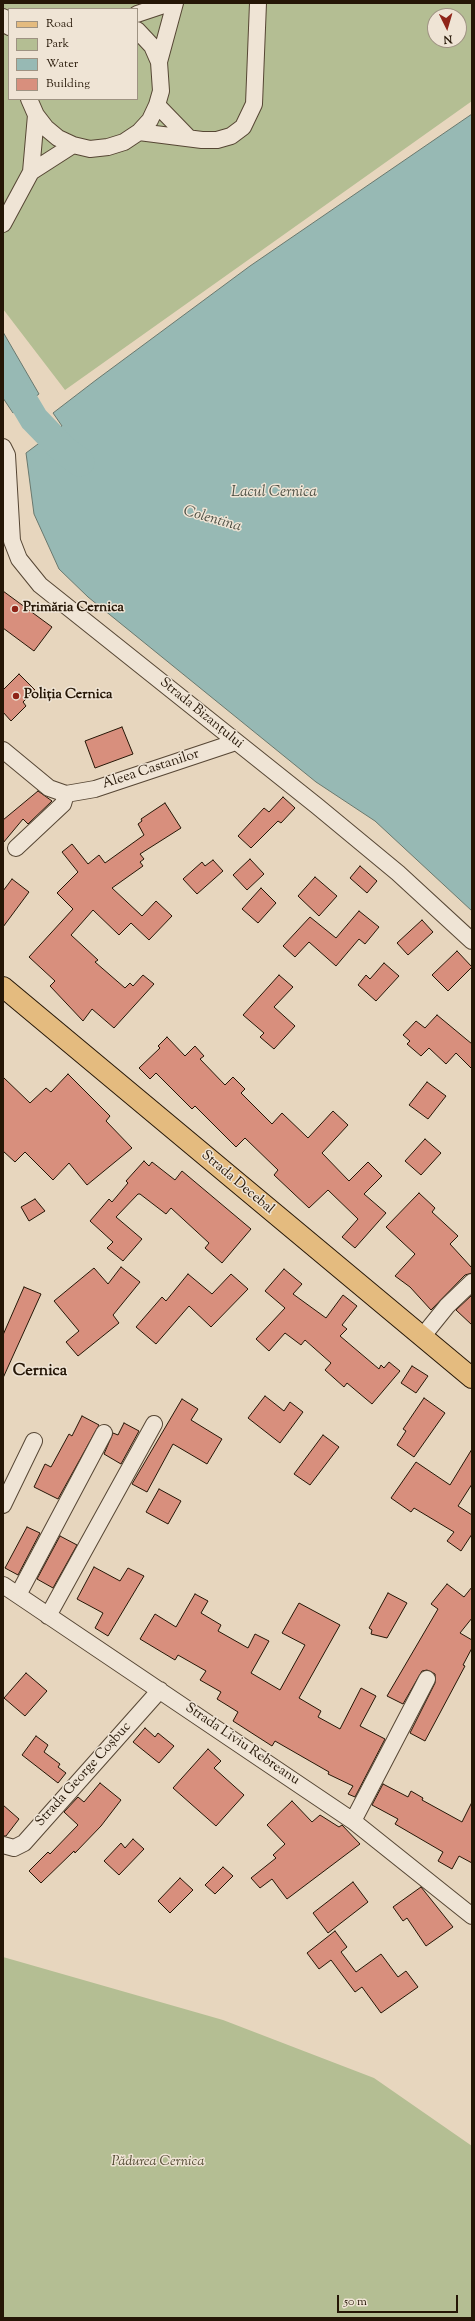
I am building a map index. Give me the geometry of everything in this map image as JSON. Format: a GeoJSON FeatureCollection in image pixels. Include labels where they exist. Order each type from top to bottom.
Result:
{"type":"FeatureCollection","features":[{"type":"Feature","properties":{"kind":"main road","name":"Strada Decebal"},"geometry":{"type":"LineString","coordinates":[[3,987],[472,1378]]}},
{"type":"Feature","properties":{"kind":"street"},"geometry":{"type":"LineString","coordinates":[[138,14],[170,3]]}},
{"type":"Feature","properties":{"kind":"street"},"geometry":{"type":"LineString","coordinates":[[159,62],[176,3]]}},
{"type":"Feature","properties":{"kind":"street"},"geometry":{"type":"LineString","coordinates":[[139,132],[202,140],[218,140],[231,136],[243,127],[250,117],[256,88],[258,3]]}},
{"type":"Feature","properties":{"kind":"street"},"geometry":{"type":"LineString","coordinates":[[29,100],[36,115],[54,135],[73,145],[90,149],[108,147],[124,142],[139,132],[150,120],[157,105],[161,91],[159,62],[152,46],[138,31]]}},
{"type":"Feature","properties":{"kind":"street"},"geometry":{"type":"LineString","coordinates":[[157,105],[189,138]]}},
{"type":"Feature","properties":{"kind":"street"},"geometry":{"type":"LineString","coordinates":[[3,224],[31,172],[36,115]]}},
{"type":"Feature","properties":{"kind":"street"},"geometry":{"type":"LineString","coordinates":[[31,172],[73,145]]}},
{"type":"Feature","properties":{"kind":"street","name":"Strada Bizanțului"},"geometry":{"type":"LineString","coordinates":[[3,447],[8,462],[12,541],[18,559],[40,585],[398,873],[472,941]]}},
{"type":"Feature","properties":{"kind":"street","name":"Aleea Castanilor"},"geometry":{"type":"LineString","coordinates":[[66,794],[95,789],[236,742]]}},
{"type":"Feature","properties":{"kind":"street"},"geometry":{"type":"LineString","coordinates":[[3,750],[49,788],[66,794],[63,804],[16,848]]}},
{"type":"Feature","properties":{"kind":"street"},"geometry":{"type":"LineString","coordinates":[[422,1337],[447,1306],[472,1282]]}},
{"type":"Feature","properties":{"kind":"street"},"geometry":{"type":"LineString","coordinates":[[48,1616],[154,1424]]}},
{"type":"Feature","properties":{"kind":"street"},"geometry":{"type":"LineString","coordinates":[[18,1595],[104,1433]]}},
{"type":"Feature","properties":{"kind":"street"},"geometry":{"type":"LineString","coordinates":[[3,1505],[34,1441]]}},
{"type":"Feature","properties":{"kind":"street","name":"Strada Liviu Rebreanu"},"geometry":{"type":"LineString","coordinates":[[3,1585],[353,1821],[472,1916]]}},
{"type":"Feature","properties":{"kind":"street"},"geometry":{"type":"LineString","coordinates":[[353,1821],[391,1753],[427,1679]]}},
{"type":"Feature","properties":{"kind":"street","name":"Strada George Coșbuc"},"geometry":{"type":"LineString","coordinates":[[3,1845],[14,1848],[24,1843],[160,1690]]}},
{"type":"Feature","properties":{"kind":"green space"},"geometry":{"type":"Polygon","coordinates":[[[3,3],[472,3],[472,101],[65,390],[3,309],[3,3]]]}},
{"type":"Feature","properties":{"kind":"green space","name":"Pădurea Cernica"},"geometry":{"type":"Polygon","coordinates":[[[3,1957],[223,2020],[374,2078],[472,2146],[472,2318],[3,2318],[3,1957]]]}},
{"type":"Feature","properties":{"kind":"water","name":"Lacul Cernica"},"geometry":{"type":"Polygon","coordinates":[[[472,114],[472,911],[375,821],[316,782],[88,597],[59,569],[34,514],[26,453],[62,426],[53,413],[96,380],[250,266],[472,114]]]}},
{"type":"Feature","properties":{"kind":"water"},"geometry":{"type":"Polygon","coordinates":[[[3,332],[39,394],[13,413],[3,398],[3,332]]]}},
{"type":"Feature","properties":{"kind":"building","name":"Primăria Cernica"},"geometry":{"type":"Polygon","coordinates":[[[3,591],[52,627],[34,651],[3,628],[3,591]]]}},
{"type":"Feature","properties":{"kind":"building","name":"Poliția Cernica"},"geometry":{"type":"Polygon","coordinates":[[[19,674],[35,690],[23,702],[26,706],[11,721],[3,712],[3,690],[19,674]]]}},
{"type":"Feature","properties":{"kind":"building"},"geometry":{"type":"Polygon","coordinates":[[[122,727],[133,754],[95,768],[85,741],[122,727]]]}},
{"type":"Feature","properties":{"kind":"building"},"geometry":{"type":"Polygon","coordinates":[[[38,791],[52,801],[28,824],[23,819],[3,843],[3,820],[38,791]]]}},
{"type":"Feature","properties":{"kind":"building"},"geometry":{"type":"Polygon","coordinates":[[[283,797],[295,808],[281,823],[278,821],[251,848],[238,836],[264,808],[269,812],[283,797]]]}},
{"type":"Feature","properties":{"kind":"building"},"geometry":{"type":"Polygon","coordinates":[[[165,803],[181,828],[140,854],[144,859],[140,862],[143,866],[112,888],[142,916],[156,901],[172,916],[149,940],[131,923],[119,935],[93,910],[71,935],[98,960],[95,962],[125,988],[130,983],[133,986],[143,975],[154,984],[114,1028],[92,1009],[83,1021],[50,986],[55,981],[29,957],[73,909],[57,893],[78,872],[62,852],[72,844],[88,864],[99,855],[105,863],[144,835],[138,824],[142,821],[141,819],[165,803]]]}},
{"type":"Feature","properties":{"kind":"building"},"geometry":{"type":"Polygon","coordinates":[[[250,859],[264,874],[247,890],[233,875],[250,859]]]}},
{"type":"Feature","properties":{"kind":"building"},"geometry":{"type":"Polygon","coordinates":[[[213,860],[223,871],[197,894],[183,879],[202,862],[205,866],[213,860]]]}},
{"type":"Feature","properties":{"kind":"building"},"geometry":{"type":"Polygon","coordinates":[[[360,866],[377,881],[367,893],[350,878],[360,866]]]}},
{"type":"Feature","properties":{"kind":"building"},"geometry":{"type":"Polygon","coordinates":[[[315,877],[337,896],[319,916],[298,896],[315,877]]]}},
{"type":"Feature","properties":{"kind":"building"},"geometry":{"type":"Polygon","coordinates":[[[12,879],[29,892],[3,927],[3,891],[12,879]]]}},
{"type":"Feature","properties":{"kind":"building"},"geometry":{"type":"Polygon","coordinates":[[[261,888],[276,903],[258,923],[242,909],[261,888]]]}},
{"type":"Feature","properties":{"kind":"building"},"geometry":{"type":"Polygon","coordinates":[[[359,911],[379,927],[365,944],[359,939],[336,966],[309,942],[295,957],[283,946],[310,917],[336,938],[359,911]]]}},
{"type":"Feature","properties":{"kind":"building"},"geometry":{"type":"Polygon","coordinates":[[[422,920],[433,932],[408,955],[397,943],[422,920]]]}},
{"type":"Feature","properties":{"kind":"building"},"geometry":{"type":"Polygon","coordinates":[[[457,951],[472,967],[448,991],[432,975],[457,951]]]}},
{"type":"Feature","properties":{"kind":"building"},"geometry":{"type":"Polygon","coordinates":[[[384,963],[399,976],[376,1001],[358,985],[366,975],[370,979],[384,963]]]}},
{"type":"Feature","properties":{"kind":"building"},"geometry":{"type":"Polygon","coordinates":[[[279,975],[293,987],[274,1007],[295,1026],[274,1049],[260,1037],[264,1033],[243,1015],[279,975]]]}},
{"type":"Feature","properties":{"kind":"building"},"geometry":{"type":"Polygon","coordinates":[[[437,1015],[472,1044],[472,1069],[456,1053],[446,1064],[429,1048],[421,1056],[407,1044],[410,1041],[403,1035],[416,1021],[425,1028],[437,1015]]]}},
{"type":"Feature","properties":{"kind":"building"},"geometry":{"type":"Polygon","coordinates":[[[167,1037],[185,1056],[195,1046],[204,1056],[200,1059],[225,1085],[233,1077],[245,1089],[241,1093],[272,1124],[282,1113],[308,1138],[333,1111],[348,1125],[322,1153],[349,1181],[368,1162],[382,1176],[364,1194],[386,1213],[355,1248],[342,1237],[358,1219],[328,1190],[309,1208],[274,1175],[278,1170],[245,1138],[236,1147],[195,1106],[192,1109],[156,1073],[150,1079],[139,1068],[160,1048],[158,1046],[167,1037]]]}},
{"type":"Feature","properties":{"kind":"building"},"geometry":{"type":"Polygon","coordinates":[[[68,1074],[110,1116],[106,1121],[132,1148],[87,1185],[69,1163],[53,1180],[25,1152],[15,1162],[3,1151],[3,1077],[30,1103],[46,1088],[51,1092],[68,1074]]]}},
{"type":"Feature","properties":{"kind":"building"},"geometry":{"type":"Polygon","coordinates":[[[427,1082],[446,1096],[428,1119],[409,1105],[427,1082]]]}},
{"type":"Feature","properties":{"kind":"building"},"geometry":{"type":"Polygon","coordinates":[[[425,1139],[441,1153],[421,1175],[405,1161],[425,1139]]]}},
{"type":"Feature","properties":{"kind":"building"},"geometry":{"type":"Polygon","coordinates":[[[144,1161],[149,1166],[152,1162],[175,1180],[182,1171],[251,1229],[222,1263],[205,1248],[209,1243],[171,1208],[166,1214],[140,1194],[138,1194],[116,1217],[142,1239],[123,1261],[107,1248],[113,1242],[90,1221],[109,1199],[112,1202],[128,1183],[126,1181],[144,1161]]]}},
{"type":"Feature","properties":{"kind":"building"},"geometry":{"type":"Polygon","coordinates":[[[419,1193],[435,1208],[432,1212],[458,1236],[450,1244],[472,1268],[472,1273],[465,1275],[431,1310],[410,1287],[395,1276],[415,1254],[386,1227],[419,1193]]]}},
{"type":"Feature","properties":{"kind":"building"},"geometry":{"type":"Polygon","coordinates":[[[35,1199],[45,1211],[29,1221],[21,1207],[35,1199]]]}},
{"type":"Feature","properties":{"kind":"building"},"geometry":{"type":"Polygon","coordinates":[[[121,1267],[140,1282],[113,1315],[119,1323],[78,1356],[66,1342],[79,1331],[54,1301],[94,1268],[108,1284],[121,1267]]]}},
{"type":"Feature","properties":{"kind":"building"},"geometry":{"type":"Polygon","coordinates":[[[284,1269],[302,1284],[293,1294],[326,1318],[343,1295],[357,1306],[342,1325],[347,1329],[340,1336],[379,1369],[381,1365],[384,1368],[389,1362],[400,1371],[372,1404],[347,1383],[344,1387],[325,1370],[331,1363],[305,1340],[301,1345],[285,1333],[269,1351],[256,1339],[285,1308],[265,1291],[284,1269]]]}},
{"type":"Feature","properties":{"kind":"building"},"geometry":{"type":"Polygon","coordinates":[[[188,1274],[212,1294],[231,1274],[248,1289],[211,1327],[189,1306],[156,1344],[136,1327],[162,1297],[166,1301],[188,1274]]]}},
{"type":"Feature","properties":{"kind":"building"},"geometry":{"type":"Polygon","coordinates":[[[24,1287],[41,1294],[3,1378],[3,1335],[24,1287]]]}},
{"type":"Feature","properties":{"kind":"building"},"geometry":{"type":"Polygon","coordinates":[[[472,1295],[472,1325],[456,1310],[472,1295]]]}},
{"type":"Feature","properties":{"kind":"building"},"geometry":{"type":"Polygon","coordinates":[[[412,1366],[428,1376],[416,1393],[401,1383],[412,1366]]]}},
{"type":"Feature","properties":{"kind":"building"},"geometry":{"type":"Polygon","coordinates":[[[265,1396],[284,1411],[290,1402],[303,1412],[280,1443],[248,1418],[265,1396]]]}},
{"type":"Feature","properties":{"kind":"building"},"geometry":{"type":"Polygon","coordinates":[[[424,1398],[445,1413],[414,1457],[397,1445],[406,1431],[403,1429],[424,1398]]]}},
{"type":"Feature","properties":{"kind":"building"},"geometry":{"type":"Polygon","coordinates":[[[182,1399],[198,1409],[191,1420],[222,1439],[207,1464],[173,1444],[147,1492],[132,1484],[182,1399]]]}},
{"type":"Feature","properties":{"kind":"building"},"geometry":{"type":"Polygon","coordinates":[[[82,1416],[99,1425],[58,1499],[34,1487],[45,1464],[51,1467],[69,1434],[72,1436],[82,1416]]]}},
{"type":"Feature","properties":{"kind":"building"},"geometry":{"type":"Polygon","coordinates":[[[124,1423],[139,1431],[121,1464],[104,1454],[113,1433],[118,1435],[124,1423]]]}},
{"type":"Feature","properties":{"kind":"building"},"geometry":{"type":"Polygon","coordinates":[[[323,1435],[339,1447],[310,1485],[294,1474],[323,1435]]]}},
{"type":"Feature","properties":{"kind":"building"},"geometry":{"type":"Polygon","coordinates":[[[472,1449],[472,1484],[458,1506],[472,1515],[472,1534],[461,1551],[447,1541],[454,1532],[414,1508],[411,1512],[391,1498],[416,1462],[450,1485],[472,1449]]]}},
{"type":"Feature","properties":{"kind":"building"},"geometry":{"type":"Polygon","coordinates":[[[159,1489],[181,1501],[168,1524],[146,1512],[159,1489]]]}},
{"type":"Feature","properties":{"kind":"building"},"geometry":{"type":"Polygon","coordinates":[[[27,1527],[40,1533],[18,1575],[5,1568],[27,1527]]]}},
{"type":"Feature","properties":{"kind":"building"},"geometry":{"type":"Polygon","coordinates":[[[60,1536],[77,1545],[53,1588],[37,1579],[60,1536]]]}},
{"type":"Feature","properties":{"kind":"building"},"geometry":{"type":"Polygon","coordinates":[[[94,1567],[120,1581],[128,1568],[144,1576],[108,1636],[95,1628],[103,1613],[77,1599],[94,1567]]]}},
{"type":"Feature","properties":{"kind":"building"},"geometry":{"type":"Polygon","coordinates":[[[447,1584],[464,1597],[472,1587],[472,1618],[460,1633],[472,1640],[472,1648],[463,1665],[465,1666],[425,1741],[410,1733],[435,1683],[435,1674],[427,1670],[422,1671],[403,1704],[387,1696],[438,1609],[431,1604],[447,1584]]]}},
{"type":"Feature","properties":{"kind":"building"},"geometry":{"type":"Polygon","coordinates":[[[388,1593],[407,1603],[387,1638],[371,1634],[372,1630],[369,1628],[388,1593]]]}},
{"type":"Feature","properties":{"kind":"building"},"geometry":{"type":"Polygon","coordinates":[[[195,1594],[208,1601],[201,1613],[221,1625],[218,1631],[248,1648],[255,1634],[269,1641],[251,1673],[280,1690],[305,1645],[282,1633],[299,1603],[340,1625],[299,1698],[321,1711],[318,1717],[340,1729],[361,1688],[376,1696],[360,1726],[385,1739],[355,1797],[348,1794],[353,1786],[328,1774],[329,1772],[275,1741],[272,1746],[233,1721],[238,1712],[217,1699],[221,1692],[200,1680],[206,1671],[178,1655],[175,1660],[140,1639],[155,1614],[176,1627],[195,1594]]]}},
{"type":"Feature","properties":{"kind":"building"},"geometry":{"type":"Polygon","coordinates":[[[26,1673],[47,1691],[25,1716],[4,1698],[26,1673]]]}},
{"type":"Feature","properties":{"kind":"building"},"geometry":{"type":"Polygon","coordinates":[[[145,1728],[155,1737],[158,1733],[174,1746],[159,1763],[133,1742],[145,1728]]]}},
{"type":"Feature","properties":{"kind":"building"},"geometry":{"type":"Polygon","coordinates":[[[36,1736],[48,1745],[44,1752],[60,1764],[58,1767],[66,1773],[58,1783],[22,1755],[36,1736]]]}},
{"type":"Feature","properties":{"kind":"building"},"geometry":{"type":"Polygon","coordinates":[[[208,1749],[221,1761],[214,1768],[244,1795],[216,1826],[173,1788],[208,1749]]]}},
{"type":"Feature","properties":{"kind":"building"},"geometry":{"type":"Polygon","coordinates":[[[100,1783],[121,1800],[101,1826],[75,1853],[74,1851],[41,1883],[29,1871],[48,1852],[50,1854],[78,1825],[64,1812],[78,1797],[84,1802],[100,1783]]]}},
{"type":"Feature","properties":{"kind":"building"},"geometry":{"type":"Polygon","coordinates":[[[383,1784],[408,1797],[411,1791],[423,1798],[422,1800],[462,1822],[472,1802],[472,1863],[459,1856],[452,1869],[438,1861],[443,1852],[395,1824],[398,1819],[372,1805],[383,1784]]]}},
{"type":"Feature","properties":{"kind":"building"},"geometry":{"type":"Polygon","coordinates":[[[292,1801],[312,1822],[320,1815],[339,1827],[342,1825],[360,1844],[287,1899],[272,1879],[260,1888],[251,1878],[276,1858],[273,1855],[285,1844],[267,1825],[292,1801]]]}},
{"type":"Feature","properties":{"kind":"building"},"geometry":{"type":"Polygon","coordinates":[[[3,1805],[19,1819],[6,1836],[3,1836],[3,1805]]]}},
{"type":"Feature","properties":{"kind":"building"},"geometry":{"type":"Polygon","coordinates":[[[133,1839],[144,1849],[119,1875],[104,1861],[121,1843],[125,1848],[133,1839]]]}},
{"type":"Feature","properties":{"kind":"building"},"geometry":{"type":"Polygon","coordinates":[[[223,1867],[233,1876],[215,1894],[205,1885],[223,1867]]]}},
{"type":"Feature","properties":{"kind":"building"},"geometry":{"type":"Polygon","coordinates":[[[180,1878],[193,1890],[170,1913],[158,1901],[180,1878]]]}},
{"type":"Feature","properties":{"kind":"building"},"geometry":{"type":"Polygon","coordinates":[[[353,1882],[368,1902],[328,1933],[313,1913],[353,1882]]]}},
{"type":"Feature","properties":{"kind":"building"},"geometry":{"type":"Polygon","coordinates":[[[421,1887],[453,1927],[426,1946],[407,1918],[403,1921],[393,1907],[421,1887]]]}},
{"type":"Feature","properties":{"kind":"building"},"geometry":{"type":"Polygon","coordinates":[[[335,1931],[347,1947],[341,1952],[356,1972],[381,1954],[398,1977],[406,1971],[418,1987],[381,2013],[362,1987],[355,1992],[331,1960],[319,1969],[307,1953],[335,1931]]]}},
{"type":"Feature","properties":{"kind":"waterway","name":"Colentina"},"geometry":{"type":"LineString","coordinates":[[3,367],[34,419],[65,451],[80,462]]}},
{"type":"Feature","properties":{"kind":"place","name":"Primăria Cernica"},"geometry":{"type":"Point","coordinates":[15,609]}},
{"type":"Feature","properties":{"kind":"place","name":"Poliția Cernica"},"geometry":{"type":"Point","coordinates":[16,696]}},
{"type":"Feature","properties":{"kind":"district","name":"Cernica"},"geometry":{"type":"Point","coordinates":[40,1372]}}]}
